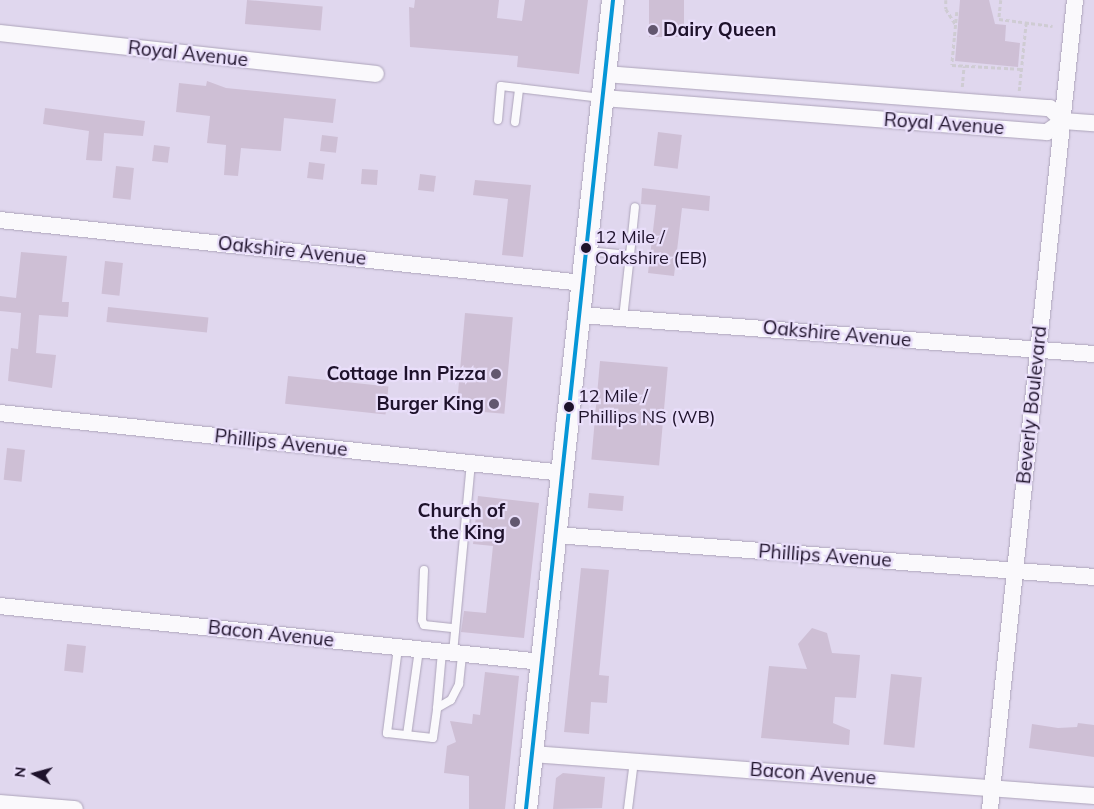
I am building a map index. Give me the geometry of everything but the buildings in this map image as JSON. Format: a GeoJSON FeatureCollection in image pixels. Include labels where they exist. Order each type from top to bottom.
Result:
{"type":"FeatureCollection","features":[{"type":"Feature","properties":{"kind":"main road"},"geometry":{"type":"LineString","coordinates":[[526,809],[614,0]]}},
{"type":"Feature","properties":{"kind":"street","name":"Beverly Boulevard"},"geometry":{"type":"LineString","coordinates":[[990,809],[1075,0]]}},
{"type":"Feature","properties":{"kind":"street","name":"Royal Avenue"},"geometry":{"type":"LineString","coordinates":[[0,34],[376,74]]}},
{"type":"Feature","properties":{"kind":"street","name":"Royal Avenue"},"geometry":{"type":"LineString","coordinates":[[606,74],[1050,108],[1063,121]]}},
{"type":"Feature","properties":{"kind":"street"},"geometry":{"type":"LineString","coordinates":[[821,115],[830,100],[824,90]]}},
{"type":"Feature","properties":{"kind":"street","name":"Royal Avenue"},"geometry":{"type":"LineString","coordinates":[[603,98],[1047,132],[1063,121],[1094,123]]}},
{"type":"Feature","properties":{"kind":"street","name":"Oakshire Avenue"},"geometry":{"type":"LineString","coordinates":[[0,220],[583,283]]}},
{"type":"Feature","properties":{"kind":"street","name":"Oakshire Avenue"},"geometry":{"type":"LineString","coordinates":[[580,315],[1094,354]]}},
{"type":"Feature","properties":{"kind":"street","name":"Phillips Avenue"},"geometry":{"type":"LineString","coordinates":[[0,414],[563,473]]}},
{"type":"Feature","properties":{"kind":"street","name":"Phillips Avenue"},"geometry":{"type":"LineString","coordinates":[[556,535],[1094,577]]}},
{"type":"Feature","properties":{"kind":"street","name":"Bacon Avenue"},"geometry":{"type":"LineString","coordinates":[[0,606],[542,662]]}},
{"type":"Feature","properties":{"kind":"street","name":"Bacon Avenue"},"geometry":{"type":"LineString","coordinates":[[532,754],[634,760],[1094,796]]}},
{"type":"Feature","properties":{"kind":"street"},"geometry":{"type":"LineString","coordinates":[[0,802],[75,809]]}},
{"type":"Feature","properties":{"kind":"lane"},"geometry":{"type":"LineString","coordinates":[[498,120],[501,86],[603,98]]}},
{"type":"Feature","properties":{"kind":"lane"},"geometry":{"type":"LineString","coordinates":[[515,122],[519,88]]}},
{"type":"Feature","properties":{"kind":"lane"},"geometry":{"type":"LineString","coordinates":[[623,318],[635,207]]}},
{"type":"Feature","properties":{"kind":"lane"},"geometry":{"type":"LineString","coordinates":[[587,251],[630,255]]}},
{"type":"Feature","properties":{"kind":"lane"},"geometry":{"type":"LineString","coordinates":[[437,708],[450,700],[459,684],[452,653],[452,628],[471,463]]}},
{"type":"Feature","properties":{"kind":"lane"},"geometry":{"type":"LineString","coordinates":[[424,570],[422,620],[424,625],[452,628]]}},
{"type":"Feature","properties":{"kind":"lane"},"geometry":{"type":"LineString","coordinates":[[398,648],[386,733],[433,738],[437,708],[452,653]]}},
{"type":"Feature","properties":{"kind":"lane"},"geometry":{"type":"LineString","coordinates":[[407,735],[420,650]]}},
{"type":"Feature","properties":{"kind":"lane"},"geometry":{"type":"LineString","coordinates":[[628,809],[634,760]]}},
{"type":"Feature","properties":{"kind":"path"},"geometry":{"type":"LineString","coordinates":[[946,0],[946,9],[956,25]]}},
{"type":"Feature","properties":{"kind":"path"},"geometry":{"type":"LineString","coordinates":[[1001,0],[999,19],[1053,26]]}},
{"type":"Feature","properties":{"kind":"path"},"geometry":{"type":"LineString","coordinates":[[957,12],[952,66],[1021,69]]}},
{"type":"Feature","properties":{"kind":"path"},"geometry":{"type":"LineString","coordinates":[[1019,92],[1026,22]]}},
{"type":"Feature","properties":{"kind":"path"},"geometry":{"type":"LineString","coordinates":[[962,89],[964,66]]}},
{"type":"Feature","properties":{"kind":"transit line"},"geometry":{"type":"LineString","coordinates":[[526,809],[613,0]]}},
{"type":"Feature","properties":{"kind":"place","name":"Dairy Queen"},"geometry":{"type":"Point","coordinates":[653,30]}},
{"type":"Feature","properties":{"kind":"place","name":"12 Mile / Oakshire (EB)"},"geometry":{"type":"Point","coordinates":[586,248]}},
{"type":"Feature","properties":{"kind":"place","name":"Cottage Inn Pizza"},"geometry":{"type":"Point","coordinates":[496,374]}},
{"type":"Feature","properties":{"kind":"place","name":"Burger King"},"geometry":{"type":"Point","coordinates":[494,404]}},
{"type":"Feature","properties":{"kind":"place","name":"12 Mile / Phillips NS (WB)"},"geometry":{"type":"Point","coordinates":[569,407]}},
{"type":"Feature","properties":{"kind":"place","name":"Church of the King"},"geometry":{"type":"Point","coordinates":[515,522]}}]}
